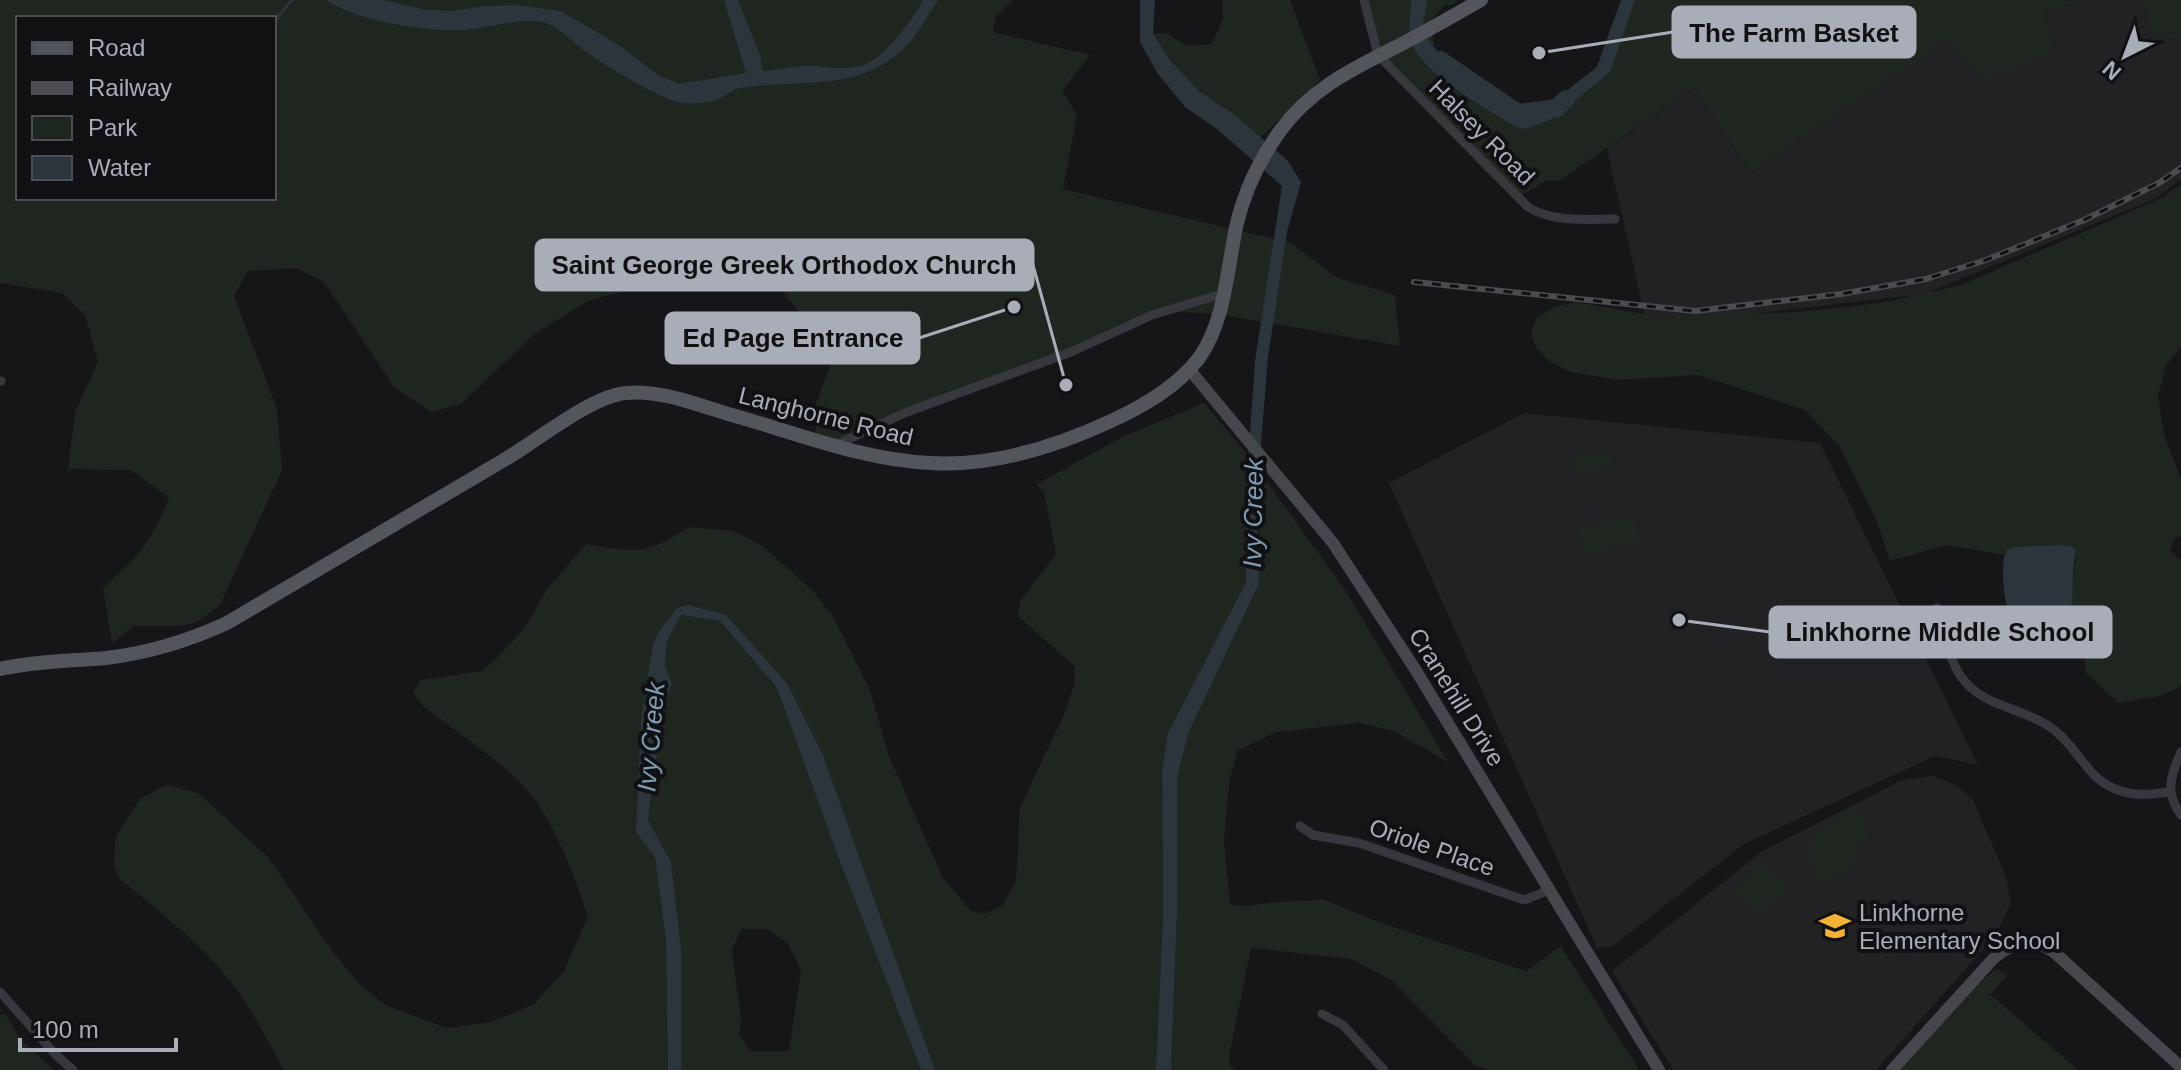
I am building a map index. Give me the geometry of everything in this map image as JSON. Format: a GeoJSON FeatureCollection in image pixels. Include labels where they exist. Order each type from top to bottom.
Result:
{"type":"FeatureCollection","features":[{"type":"Feature","properties":{"kind":"main road","name":"Langhorne Road"},"geometry":{"type":"LineString","coordinates":[[0,669],[145,652],[202,635],[602,399],[622,393],[642,392],[665,397],[836,445],[928,463],[992,460],[1045,447],[1112,420],[1145,404],[1189,369],[1208,342],[1225,293],[1245,193],[1278,133],[1310,97],[1341,75],[1481,0]]}},
{"type":"Feature","properties":{"kind":"main road","name":"Cranehill Drive"},"geometry":{"type":"LineString","coordinates":[[1189,369],[1317,521],[1360,584],[1659,1070]]}},
{"type":"Feature","properties":{"kind":"main road"},"geometry":{"type":"LineString","coordinates":[[1892,1070],[1994,958],[2012,945],[2029,942],[2046,946],[2055,953],[2181,1067]]}},
{"type":"Feature","properties":{"kind":"street"},"geometry":{"type":"LineString","coordinates":[[1364,0],[1383,54]]}},
{"type":"Feature","properties":{"kind":"street","name":"Halsey Road"},"geometry":{"type":"LineString","coordinates":[[1383,54],[1528,207],[1537,213],[1568,219],[1615,219]]}},
{"type":"Feature","properties":{"kind":"street"},"geometry":{"type":"LineString","coordinates":[[836,445],[907,412],[1043,362],[1152,315],[1225,293]]}},
{"type":"Feature","properties":{"kind":"street"},"geometry":{"type":"LineString","coordinates":[[1937,608],[1951,656],[1969,687],[1995,702],[2025,712],[2053,729],[2106,785],[2128,794],[2169,792]]}},
{"type":"Feature","properties":{"kind":"street"},"geometry":{"type":"LineString","coordinates":[[2181,752],[2170,777],[2169,792],[2181,815]]}},
{"type":"Feature","properties":{"kind":"street","name":"Oriole Place"},"geometry":{"type":"LineString","coordinates":[[1300,826],[1313,835],[1359,843],[1524,900],[1549,890]]}},
{"type":"Feature","properties":{"kind":"street"},"geometry":{"type":"LineString","coordinates":[[0,992],[73,1070]]}},
{"type":"Feature","properties":{"kind":"street"},"geometry":{"type":"LineString","coordinates":[[1322,1014],[1343,1025],[1384,1070]]}},
{"type":"Feature","properties":{"kind":"shaded area"},"geometry":{"type":"Polygon","coordinates":[[[2084,0],[2142,0],[2152,38],[2181,40],[2181,179],[2157,198],[1924,294],[1647,326],[1607,149],[1694,88],[1751,173],[1948,41],[2054,50],[2044,13],[2084,0]]]}},
{"type":"Feature","properties":{"kind":"shaded area"},"geometry":{"type":"Polygon","coordinates":[[[1524,413],[1820,443],[1978,765],[1935,756],[1744,844],[1613,946],[1597,948],[1389,483],[1524,413]]]}},
{"type":"Feature","properties":{"kind":"shaded area","name":"Linkhorne Elementary School"},"geometry":{"type":"Polygon","coordinates":[[[1933,776],[1956,785],[1973,800],[2006,877],[2011,903],[1996,935],[1876,1070],[1673,1070],[1612,971],[1761,852],[1902,780],[1933,776]]]}},
{"type":"Feature","properties":{"kind":"green space"},"geometry":{"type":"Polygon","coordinates":[[[0,0],[1013,0],[995,18],[993,32],[1090,55],[1062,91],[1077,115],[1063,189],[1291,243],[1338,278],[1395,295],[1400,346],[1217,314],[1165,311],[836,445],[814,438],[817,422],[810,420],[832,360],[818,322],[799,312],[783,292],[762,281],[693,271],[588,301],[536,333],[461,404],[431,412],[394,387],[324,282],[296,268],[248,271],[234,296],[277,409],[282,470],[220,605],[196,623],[133,626],[112,643],[103,588],[143,548],[169,498],[131,470],[68,469],[75,412],[98,362],[85,315],[62,293],[0,283],[0,0]]]}},
{"type":"Feature","properties":{"kind":"green space"},"geometry":{"type":"Polygon","coordinates":[[[1223,0],[1290,0],[1320,80],[1260,138],[1231,112],[1199,91],[1170,60],[1153,34],[1166,33],[1188,46],[1212,44],[1223,18],[1223,0]]]}},
{"type":"Feature","properties":{"kind":"green space"},"geometry":{"type":"Polygon","coordinates":[[[1364,0],[1459,0],[1445,5],[1432,19],[1434,47],[1454,69],[1518,113],[1546,109],[1597,67],[1621,0],[2084,0],[2044,13],[2055,51],[1987,80],[1948,41],[1751,173],[1694,88],[1559,181],[1546,181],[1519,197],[1378,55],[1364,0]]]}},
{"type":"Feature","properties":{"kind":"green space"},"geometry":{"type":"Polygon","coordinates":[[[2142,0],[2181,0],[2181,40],[2152,38],[2142,0]]]}},
{"type":"Feature","properties":{"kind":"green space"},"geometry":{"type":"Polygon","coordinates":[[[2181,184],[2181,347],[2166,366],[2158,396],[2164,434],[2181,479],[2181,535],[2175,538],[2170,551],[2181,561],[2181,686],[2161,696],[2118,703],[2086,673],[2081,630],[2070,605],[2076,552],[2073,547],[2016,547],[2005,555],[1947,545],[1890,561],[1876,519],[1840,447],[1805,410],[1698,375],[1616,380],[1571,372],[1550,362],[1536,347],[1531,333],[1536,319],[1554,307],[1576,302],[1661,317],[1799,312],[1880,303],[1961,285],[2164,197],[2181,184]]]}},
{"type":"Feature","properties":{"kind":"green space"},"geometry":{"type":"Polygon","coordinates":[[[1204,403],[1249,456],[1246,582],[1168,733],[1162,770],[1163,914],[1156,1070],[935,1070],[823,755],[787,683],[726,615],[689,605],[659,631],[653,644],[641,720],[636,832],[655,858],[666,941],[668,1070],[283,1070],[237,990],[205,952],[120,879],[114,867],[116,836],[140,799],[166,785],[198,793],[268,857],[333,952],[362,987],[387,1006],[447,1028],[492,1022],[534,1004],[564,971],[588,916],[572,873],[554,831],[528,791],[500,764],[422,705],[413,693],[421,680],[482,671],[493,662],[524,629],[547,589],[586,544],[640,549],[661,543],[688,527],[734,531],[764,547],[814,592],[834,618],[870,690],[889,756],[942,876],[972,912],[987,913],[1002,906],[1016,881],[1020,808],[1066,710],[1075,681],[1074,666],[1018,616],[1020,601],[1056,554],[1044,493],[1037,484],[1124,436],[1204,403]]]}},
{"type":"Feature","properties":{"kind":"green space"},"geometry":{"type":"Polygon","coordinates":[[[1609,450],[1613,467],[1577,475],[1574,458],[1609,450]]]}},
{"type":"Feature","properties":{"kind":"green space"},"geometry":{"type":"Polygon","coordinates":[[[1259,471],[1346,591],[1448,762],[1394,731],[1360,723],[1276,732],[1237,751],[1229,783],[1224,841],[1230,905],[1325,900],[1381,923],[1526,971],[1561,946],[1639,1070],[1487,1070],[1474,1064],[1391,980],[1352,959],[1251,948],[1229,1057],[1230,1066],[1235,1070],[1171,1070],[1177,913],[1177,778],[1188,734],[1259,585],[1259,471]]]}},
{"type":"Feature","properties":{"kind":"green space"},"geometry":{"type":"Polygon","coordinates":[[[1634,516],[1639,543],[1584,554],[1578,528],[1634,516]]]}},
{"type":"Feature","properties":{"kind":"green space"},"geometry":{"type":"Polygon","coordinates":[[[681,615],[720,621],[777,688],[921,1070],[681,1070],[681,948],[671,862],[648,820],[662,718],[672,685],[665,664],[667,641],[681,615]],[[741,929],[732,951],[741,1019],[739,1034],[750,1051],[789,1051],[801,970],[788,944],[768,929],[741,929]]]}},
{"type":"Feature","properties":{"kind":"green space"},"geometry":{"type":"Polygon","coordinates":[[[1855,807],[1871,835],[1856,848],[1861,855],[1824,886],[1813,868],[1809,843],[1812,836],[1855,807]]]}},
{"type":"Feature","properties":{"kind":"green space"},"geometry":{"type":"Polygon","coordinates":[[[1760,861],[1789,886],[1762,918],[1733,892],[1760,861]]]}},
{"type":"Feature","properties":{"kind":"green space"},"geometry":{"type":"Polygon","coordinates":[[[1996,969],[2008,975],[1990,994],[2078,1070],[1900,1070],[1974,988],[1996,969]]]}},
{"type":"Feature","properties":{"kind":"green space"},"geometry":{"type":"Polygon","coordinates":[[[5,1014],[20,1039],[54,1070],[0,1070],[0,1015],[5,1014]]]}},
{"type":"Feature","properties":{"kind":"water"},"geometry":{"type":"Polygon","coordinates":[[[326,0],[384,0],[426,10],[453,11],[516,5],[561,11],[619,45],[658,75],[679,84],[746,73],[724,0],[738,0],[760,55],[763,71],[801,66],[843,68],[864,65],[889,46],[923,0],[938,0],[911,41],[872,70],[831,81],[740,88],[712,101],[691,103],[671,100],[638,84],[546,23],[520,21],[456,30],[417,28],[358,15],[326,0]]]}},
{"type":"Feature","properties":{"kind":"water","name":"Ivy Creek"},"geometry":{"type":"Polygon","coordinates":[[[1140,0],[1155,0],[1153,34],[1170,60],[1199,91],[1231,112],[1287,160],[1301,182],[1287,232],[1268,357],[1257,494],[1259,584],[1188,734],[1177,778],[1177,913],[1171,1070],[1156,1070],[1163,914],[1162,770],[1168,733],[1246,582],[1246,490],[1255,361],[1282,186],[1217,129],[1185,107],[1158,74],[1140,42],[1140,0]]]}},
{"type":"Feature","properties":{"kind":"water"},"geometry":{"type":"Polygon","coordinates":[[[1411,0],[1427,0],[1422,30],[1454,70],[1521,116],[1540,112],[1597,67],[1621,0],[1635,0],[1610,72],[1552,119],[1526,129],[1516,127],[1472,100],[1426,64],[1415,51],[1410,38],[1411,0]]]}},
{"type":"Feature","properties":{"kind":"water"},"geometry":{"type":"Polygon","coordinates":[[[2062,545],[2076,551],[2068,619],[2064,626],[2049,632],[2022,626],[2010,614],[2004,594],[2004,558],[2007,550],[2062,545]]]}},
{"type":"Feature","properties":{"kind":"water","name":"Ivy Creek"},"geometry":{"type":"Polygon","coordinates":[[[689,605],[726,615],[787,683],[823,755],[935,1070],[921,1070],[777,688],[720,621],[681,615],[667,641],[665,664],[672,684],[662,718],[648,820],[671,862],[681,948],[681,1070],[668,1070],[666,941],[655,858],[636,832],[641,720],[653,644],[678,607],[689,605]]]}},
{"type":"Feature","properties":{"kind":"waterway"},"geometry":{"type":"LineString","coordinates":[[276,19],[292,0]]}},
{"type":"Feature","properties":{"kind":"waterway"},"geometry":{"type":"LineString","coordinates":[[1440,60],[1518,113],[1557,108],[1566,99]]}},
{"type":"Feature","properties":{"kind":"railway"},"geometry":{"type":"LineString","coordinates":[[1414,282],[1695,311],[1841,294],[1926,279],[1986,260],[2084,220],[2159,183],[2181,168]]}},
{"type":"Feature","properties":{"kind":"place","name":"The Farm Basket"},"geometry":{"type":"Point","coordinates":[1539,53]}},
{"type":"Feature","properties":{"kind":"place","name":"Ed Page Entrance"},"geometry":{"type":"Point","coordinates":[1014,307]}},
{"type":"Feature","properties":{"kind":"place","name":"Saint George Greek Orthodox Church"},"geometry":{"type":"Point","coordinates":[1066,385]}},
{"type":"Feature","properties":{"kind":"place","name":"Linkhorne Middle School"},"geometry":{"type":"Point","coordinates":[1679,620]}},
{"type":"Feature","properties":{"kind":"place","name":"Linkhorne Elementary School"},"geometry":{"type":"Point","coordinates":[1835,926]}}]}
